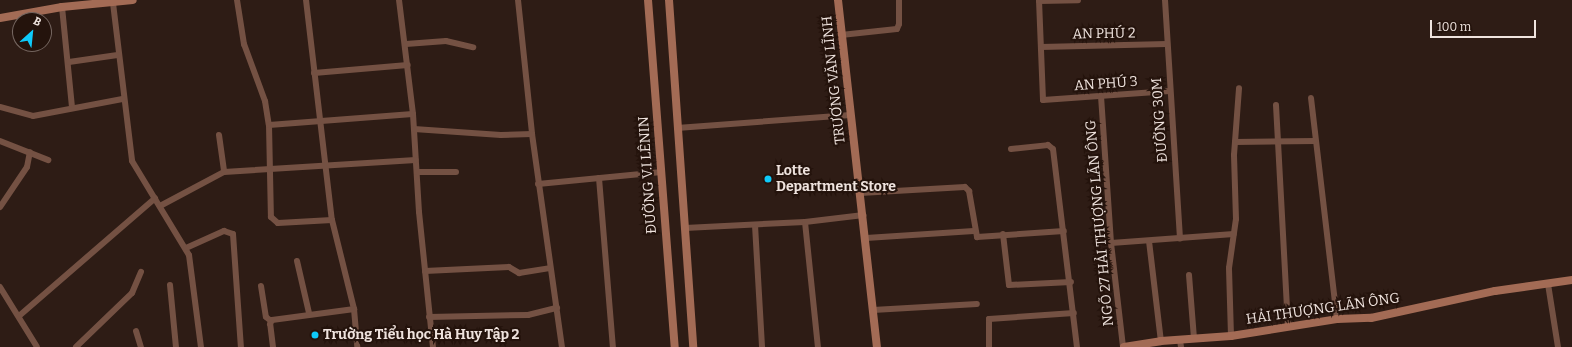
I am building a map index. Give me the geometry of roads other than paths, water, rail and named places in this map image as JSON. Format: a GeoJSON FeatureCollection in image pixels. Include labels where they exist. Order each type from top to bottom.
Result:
{"type":"FeatureCollection","features":[{"type":"Feature","properties":{"kind":"street"},"geometry":{"type":"LineString","coordinates":[[0,18],[62,7],[113,3],[130,0]]}},
{"type":"Feature","properties":{"kind":"street"},"geometry":{"type":"LineString","coordinates":[[237,0],[244,44],[264,95],[269,125],[270,214],[274,221],[280,223],[332,220]]}},
{"type":"Feature","properties":{"kind":"street"},"geometry":{"type":"LineString","coordinates":[[306,0],[324,167],[332,220],[354,309],[357,347]]}},
{"type":"Feature","properties":{"kind":"street"},"geometry":{"type":"LineString","coordinates":[[399,0],[406,44],[418,172],[429,317],[434,347]]}},
{"type":"Feature","properties":{"kind":"street"},"geometry":{"type":"LineString","coordinates":[[518,0],[538,184],[562,347]]}},
{"type":"Feature","properties":{"kind":"street","name":"ĐƯỜNG V.I LÊNIN"},"geometry":{"type":"LineString","coordinates":[[648,0],[674,347]]}},
{"type":"Feature","properties":{"kind":"street"},"geometry":{"type":"LineString","coordinates":[[669,0],[693,347]]}},
{"type":"Feature","properties":{"kind":"street","name":"TRƯƠNG VĂN LĨNH"},"geometry":{"type":"LineString","coordinates":[[838,0],[860,193],[864,215],[877,347]]}},
{"type":"Feature","properties":{"kind":"street"},"geometry":{"type":"LineString","coordinates":[[841,35],[897,29],[899,24],[899,0]]}},
{"type":"Feature","properties":{"kind":"street"},"geometry":{"type":"LineString","coordinates":[[1041,47],[1039,1],[1078,0]]}},
{"type":"Feature","properties":{"kind":"street","name":"ĐƯỜNG 30M"},"geometry":{"type":"LineString","coordinates":[[1164,0],[1180,239]]}},
{"type":"Feature","properties":{"kind":"street"},"geometry":{"type":"LineString","coordinates":[[113,3],[122,99],[132,161],[186,248],[192,269],[201,347]]}},
{"type":"Feature","properties":{"kind":"street"},"geometry":{"type":"LineString","coordinates":[[62,7],[72,108]]}},
{"type":"Feature","properties":{"kind":"street"},"geometry":{"type":"LineString","coordinates":[[406,44],[446,41],[473,47]]}},
{"type":"Feature","properties":{"kind":"street","name":"AN PHÚ 2"},"geometry":{"type":"LineString","coordinates":[[1041,47],[1167,44]]}},
{"type":"Feature","properties":{"kind":"street","name":"AN PHÚ 3"},"geometry":{"type":"LineString","coordinates":[[1041,47],[1043,100],[1170,92]]}},
{"type":"Feature","properties":{"kind":"street"},"geometry":{"type":"LineString","coordinates":[[68,62],[117,55]]}},
{"type":"Feature","properties":{"kind":"street"},"geometry":{"type":"LineString","coordinates":[[314,73],[408,65]]}},
{"type":"Feature","properties":{"kind":"street"},"geometry":{"type":"LineString","coordinates":[[1231,336],[1229,268],[1236,219],[1234,184],[1239,88]]}},
{"type":"Feature","properties":{"kind":"street","name":"NGÕ 27 HẢI THƯỢNG LÃN ÔNG"},"geometry":{"type":"LineString","coordinates":[[1101,96],[1111,243],[1123,347]]}},
{"type":"Feature","properties":{"kind":"street"},"geometry":{"type":"LineString","coordinates":[[1311,98],[1337,319]]}},
{"type":"Feature","properties":{"kind":"street"},"geometry":{"type":"LineString","coordinates":[[0,107],[33,116],[122,99]]}},
{"type":"Feature","properties":{"kind":"street"},"geometry":{"type":"LineString","coordinates":[[1276,105],[1288,327]]}},
{"type":"Feature","properties":{"kind":"street"},"geometry":{"type":"LineString","coordinates":[[269,125],[413,114]]}},
{"type":"Feature","properties":{"kind":"street"},"geometry":{"type":"LineString","coordinates":[[677,128],[851,115]]}},
{"type":"Feature","properties":{"kind":"street"},"geometry":{"type":"LineString","coordinates":[[414,129],[501,135],[532,134]]}},
{"type":"Feature","properties":{"kind":"street"},"geometry":{"type":"LineString","coordinates":[[219,135],[224,172]]}},
{"type":"Feature","properties":{"kind":"street"},"geometry":{"type":"LineString","coordinates":[[0,141],[48,160]]}},
{"type":"Feature","properties":{"kind":"street"},"geometry":{"type":"LineString","coordinates":[[1235,142],[1315,141]]}},
{"type":"Feature","properties":{"kind":"street"},"geometry":{"type":"LineString","coordinates":[[1011,150],[1048,145],[1053,148],[1074,312],[1077,347]]}},
{"type":"Feature","properties":{"kind":"street"},"geometry":{"type":"LineString","coordinates":[[0,207],[27,167],[30,152]]}},
{"type":"Feature","properties":{"kind":"street"},"geometry":{"type":"LineString","coordinates":[[160,206],[224,172],[324,167],[416,160]]}},
{"type":"Feature","properties":{"kind":"street"},"geometry":{"type":"LineString","coordinates":[[418,172],[456,172]]}},
{"type":"Feature","properties":{"kind":"street"},"geometry":{"type":"LineString","coordinates":[[538,184],[661,172]]}},
{"type":"Feature","properties":{"kind":"street"},"geometry":{"type":"LineString","coordinates":[[599,178],[613,347]]}},
{"type":"Feature","properties":{"kind":"street"},"geometry":{"type":"LineString","coordinates":[[860,193],[966,187],[969,190],[975,236],[980,238],[1003,234],[1064,231]]}},
{"type":"Feature","properties":{"kind":"street"},"geometry":{"type":"LineString","coordinates":[[19,316],[155,198]]}},
{"type":"Feature","properties":{"kind":"street"},"geometry":{"type":"LineString","coordinates":[[685,228],[805,222],[864,215]]}},
{"type":"Feature","properties":{"kind":"street"},"geometry":{"type":"LineString","coordinates":[[805,222],[818,347]]}},
{"type":"Feature","properties":{"kind":"street"},"geometry":{"type":"LineString","coordinates":[[755,225],[762,347]]}},
{"type":"Feature","properties":{"kind":"street"},"geometry":{"type":"LineString","coordinates":[[866,238],[974,230]]}},
{"type":"Feature","properties":{"kind":"street"},"geometry":{"type":"LineString","coordinates":[[186,248],[224,231],[233,234],[241,347]]}},
{"type":"Feature","properties":{"kind":"street"},"geometry":{"type":"LineString","coordinates":[[1003,234],[1009,285],[1070,282]]}},
{"type":"Feature","properties":{"kind":"street"},"geometry":{"type":"LineString","coordinates":[[1111,243],[1234,234]]}},
{"type":"Feature","properties":{"kind":"street"},"geometry":{"type":"LineString","coordinates":[[1150,241],[1160,341]]}},
{"type":"Feature","properties":{"kind":"street"},"geometry":{"type":"LineString","coordinates":[[298,261],[309,313]]}},
{"type":"Feature","properties":{"kind":"street"},"geometry":{"type":"LineString","coordinates":[[425,271],[509,267],[519,273],[550,268]]}},
{"type":"Feature","properties":{"kind":"street"},"geometry":{"type":"LineString","coordinates":[[76,347],[84,344],[132,293],[141,272]]}},
{"type":"Feature","properties":{"kind":"street"},"geometry":{"type":"LineString","coordinates":[[1189,274],[1194,338]]}},
{"type":"Feature","properties":{"kind":"street","name":"HẢI THƯỢNG LÃN ÔNG"},"geometry":{"type":"LineString","coordinates":[[1123,347],[1160,341],[1180,344],[1194,338],[1231,336],[1337,319],[1371,318],[1495,291],[1572,280]]}},
{"type":"Feature","properties":{"kind":"street"},"geometry":{"type":"LineString","coordinates":[[1548,284],[1558,347]]}},
{"type":"Feature","properties":{"kind":"street"},"geometry":{"type":"LineString","coordinates":[[170,285],[176,347]]}},
{"type":"Feature","properties":{"kind":"street"},"geometry":{"type":"LineString","coordinates":[[261,286],[266,316],[271,321],[273,347]]}},
{"type":"Feature","properties":{"kind":"street"},"geometry":{"type":"LineString","coordinates":[[0,288],[19,316],[37,347]]}},
{"type":"Feature","properties":{"kind":"street"},"geometry":{"type":"LineString","coordinates":[[873,310],[977,304]]}},
{"type":"Feature","properties":{"kind":"street"},"geometry":{"type":"LineString","coordinates":[[429,317],[528,315],[557,308]]}},
{"type":"Feature","properties":{"kind":"street"},"geometry":{"type":"LineString","coordinates":[[271,321],[309,313],[354,309]]}},
{"type":"Feature","properties":{"kind":"street"},"geometry":{"type":"LineString","coordinates":[[989,347],[987,323],[989,319],[1074,312]]}},
{"type":"Feature","properties":{"kind":"street"},"geometry":{"type":"LineString","coordinates":[[136,331],[141,347]]}},
{"type":"Feature","properties":{"kind":"place","name":"Lotte Department Store"},"geometry":{"type":"Point","coordinates":[768,179]}},
{"type":"Feature","properties":{"kind":"place","name":"Trường Tiểu học Hà Huy Tập 2"},"geometry":{"type":"Point","coordinates":[315,335]}}]}
